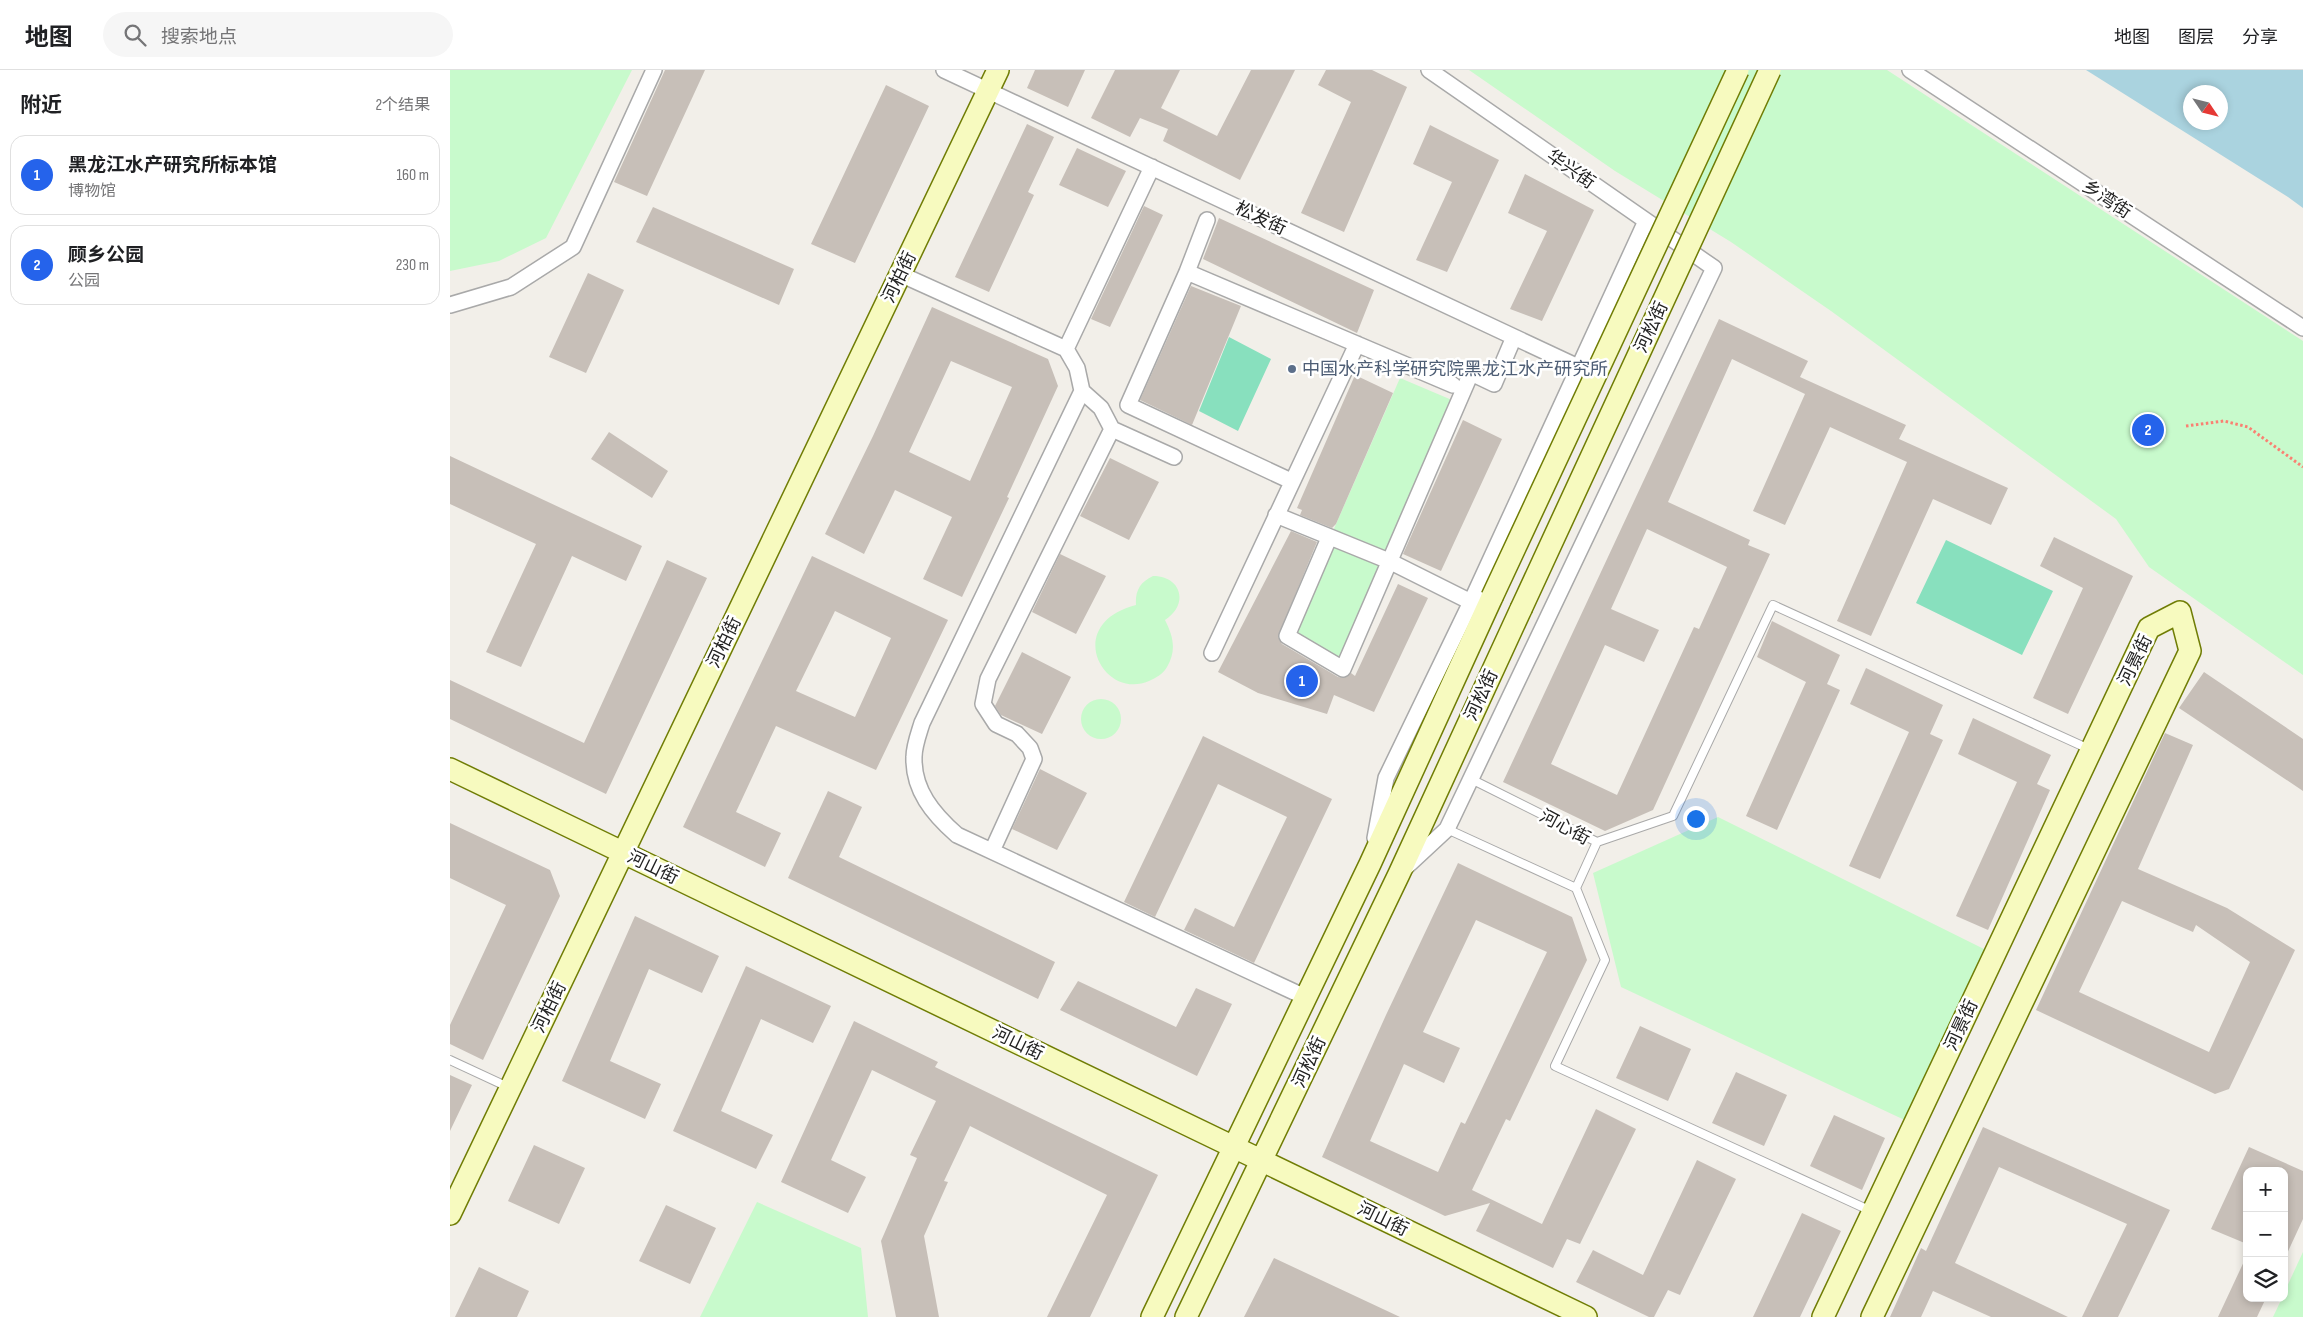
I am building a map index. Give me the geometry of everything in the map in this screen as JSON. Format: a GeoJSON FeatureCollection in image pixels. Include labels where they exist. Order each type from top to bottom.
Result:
{"type":"FeatureCollection","features":[{"type":"Feature","properties":{"kind":"street"},"geometry":{"type":"LineString","coordinates":[[450,304],[511,288],[573,247],[654,70]]}},
{"type":"Feature","properties":{"kind":"street","name":"松发街"},"geometry":{"type":"LineString","coordinates":[[944,70],[1578,367]]}},
{"type":"Feature","properties":{"kind":"street","name":"河柏街"},"geometry":{"type":"LineString","coordinates":[[450,1214],[998,70]]}},
{"type":"Feature","properties":{"kind":"street","name":"华兴街"},"geometry":{"type":"LineString","coordinates":[[1429,70],[1714,268],[1472,779]]}},
{"type":"Feature","properties":{"kind":"street","name":"河松街"},"geometry":{"type":"LineString","coordinates":[[1152,1317],[1370,864],[1492,597],[1738,70]]}},
{"type":"Feature","properties":{"kind":"street","name":"河松街"},"geometry":{"type":"LineString","coordinates":[[1186,1317],[1399,874],[1770,70]]}},
{"type":"Feature","properties":{"kind":"street","name":"乡湾街"},"geometry":{"type":"LineString","coordinates":[[1910,70],[2303,328]]}},
{"type":"Feature","properties":{"kind":"street"},"geometry":{"type":"LineString","coordinates":[[1066,349],[1152,167]]}},
{"type":"Feature","properties":{"kind":"street"},"geometry":{"type":"LineString","coordinates":[[1208,220],[1128,405],[1291,481]]}},
{"type":"Feature","properties":{"kind":"street"},"geometry":{"type":"LineString","coordinates":[[1370,864],[1386,778],[1471,602],[1646,221]]}},
{"type":"Feature","properties":{"kind":"street"},"geometry":{"type":"LineString","coordinates":[[1187,272],[1453,385]]}},
{"type":"Feature","properties":{"kind":"street"},"geometry":{"type":"LineString","coordinates":[[900,274],[1066,349],[1077,368],[1082,391],[1101,408],[1112,429],[1174,457]]}},
{"type":"Feature","properties":{"kind":"street"},"geometry":{"type":"LineString","coordinates":[[1329,538],[1287,636],[1344,669],[1471,373],[1494,384],[1514,337]]}},
{"type":"Feature","properties":{"kind":"street"},"geometry":{"type":"LineString","coordinates":[[1212,653],[1291,481],[1357,344]]}},
{"type":"Feature","properties":{"kind":"street"},"geometry":{"type":"LineString","coordinates":[[1082,391],[922,723],[914,756],[918,786],[935,816],[957,835],[1305,997]]}},
{"type":"Feature","properties":{"kind":"street"},"geometry":{"type":"LineString","coordinates":[[992,852],[1034,759],[1030,748],[1017,734],[996,724],[983,704],[988,679],[1112,429]]}},
{"type":"Feature","properties":{"kind":"street"},"geometry":{"type":"LineString","coordinates":[[1276,515],[1389,561],[1471,602]]}},
{"type":"Feature","properties":{"kind":"street","name":"河景街"},"geometry":{"type":"LineString","coordinates":[[1824,1317],[2149,628],[2180,612],[2190,651],[1872,1317]]}},
{"type":"Feature","properties":{"kind":"street","name":"河山街"},"geometry":{"type":"LineString","coordinates":[[450,770],[1586,1317]]}},
{"type":"Feature","properties":{"kind":"street"},"geometry":{"type":"LineString","coordinates":[[1399,874],[1447,829],[1472,779]]}},
{"type":"Feature","properties":{"kind":"lane"},"geometry":{"type":"LineString","coordinates":[[1597,842],[1673,816],[1773,605],[2091,750]]}},
{"type":"Feature","properties":{"kind":"lane","name":"河心街"},"geometry":{"type":"LineString","coordinates":[[1472,779],[1597,842],[1576,888]]}},
{"type":"Feature","properties":{"kind":"lane"},"geometry":{"type":"LineString","coordinates":[[1447,829],[1576,888],[1606,960],[1555,1066],[1873,1211]]}},
{"type":"Feature","properties":{"kind":"lane"},"geometry":{"type":"LineString","coordinates":[[450,1060],[510,1088]]}},
{"type":"Feature","properties":{"kind":"path"},"geometry":{"type":"LineString","coordinates":[[2186,426],[2224,421],[2248,427],[2303,467]]}},
{"type":"Feature","properties":{"kind":"green space"},"geometry":{"type":"Polygon","coordinates":[[[450,70],[632,70],[546,238],[499,261],[450,271],[450,70]]]}},
{"type":"Feature","properties":{"kind":"green space"},"geometry":{"type":"Polygon","coordinates":[[[1469,70],[1887,70],[2303,341],[2303,675],[2149,567],[2116,519],[1831,311],[1731,242],[1615,171],[1469,70]]]}},
{"type":"Feature","properties":{"kind":"green space"},"geometry":{"type":"Polygon","coordinates":[[[1229,337],[1271,359],[1238,431],[1199,411],[1229,337]]]}},
{"type":"Feature","properties":{"kind":"green space"},"geometry":{"type":"Polygon","coordinates":[[[1400,378],[1459,403],[1343,669],[1287,636],[1400,378]]]}},
{"type":"Feature","properties":{"kind":"green space"},"geometry":{"type":"Polygon","coordinates":[[[1946,540],[2053,591],[2022,655],[1916,603],[1946,540]]]}},
{"type":"Feature","properties":{"kind":"green space"},"geometry":{"type":"Polygon","coordinates":[[[1153,576],[1163,577],[1170,581],[1179,592],[1177,607],[1173,614],[1165,620],[1173,643],[1170,661],[1159,676],[1149,681],[1132,684],[1117,680],[1105,671],[1098,658],[1095,643],[1100,628],[1113,615],[1136,605],[1136,595],[1139,588],[1153,576]]]}},
{"type":"Feature","properties":{"kind":"green space"},"geometry":{"type":"Polygon","coordinates":[[[1101,699],[1115,705],[1121,719],[1115,733],[1101,739],[1087,733],[1081,719],[1087,705],[1101,699]]]}},
{"type":"Feature","properties":{"kind":"green space"},"geometry":{"type":"Polygon","coordinates":[[[1718,817],[1990,952],[1911,1123],[1621,987],[1593,873],[1718,817]]]}},
{"type":"Feature","properties":{"kind":"green space"},"geometry":{"type":"Polygon","coordinates":[[[757,1202],[861,1248],[868,1317],[700,1317],[757,1202]]]}},
{"type":"Feature","properties":{"kind":"green space"},"geometry":{"type":"Polygon","coordinates":[[[2303,1252],[2303,1317],[2273,1317],[2280,1302],[2288,1302],[2288,1284],[2303,1252]]]}},
{"type":"Feature","properties":{"kind":"water"},"geometry":{"type":"Polygon","coordinates":[[[2086,70],[2303,70],[2303,208],[2288,197],[2086,70]]]}},
{"type":"Feature","properties":{"kind":"building"},"geometry":{"type":"Polygon","coordinates":[[[665,70],[705,70],[647,196],[614,182],[665,70]]]}},
{"type":"Feature","properties":{"kind":"building"},"geometry":{"type":"Polygon","coordinates":[[[1035,70],[1085,70],[1068,107],[1027,88],[1035,70]]]}},
{"type":"Feature","properties":{"kind":"building"},"geometry":{"type":"Polygon","coordinates":[[[1115,70],[1180,70],[1161,108],[1217,136],[1251,70],[1295,70],[1240,180],[1163,141],[1168,129],[1140,118],[1130,137],[1091,118],[1115,70]]]}},
{"type":"Feature","properties":{"kind":"building"},"geometry":{"type":"Polygon","coordinates":[[[1326,70],[1372,70],[1407,87],[1344,232],[1301,213],[1351,102],[1318,85],[1326,70]]]}},
{"type":"Feature","properties":{"kind":"building"},"geometry":{"type":"Polygon","coordinates":[[[886,85],[929,106],[855,263],[811,244],[886,85]]]}},
{"type":"Feature","properties":{"kind":"building"},"geometry":{"type":"Polygon","coordinates":[[[1027,124],[1054,137],[1028,192],[1034,195],[989,292],[955,277],[1027,124]]]}},
{"type":"Feature","properties":{"kind":"building"},"geometry":{"type":"Polygon","coordinates":[[[1430,125],[1499,160],[1447,272],[1416,260],[1452,182],[1413,164],[1430,125]]]}},
{"type":"Feature","properties":{"kind":"building"},"geometry":{"type":"Polygon","coordinates":[[[1077,148],[1126,171],[1108,207],[1059,185],[1077,148]]]}},
{"type":"Feature","properties":{"kind":"building"},"geometry":{"type":"Polygon","coordinates":[[[1525,174],[1594,210],[1542,321],[1510,309],[1547,231],[1508,213],[1525,174]]]}},
{"type":"Feature","properties":{"kind":"building"},"geometry":{"type":"Polygon","coordinates":[[[1144,206],[1163,215],[1110,327],[1091,319],[1144,206]]]}},
{"type":"Feature","properties":{"kind":"building"},"geometry":{"type":"Polygon","coordinates":[[[653,207],[794,269],[779,305],[636,242],[653,207]]]}},
{"type":"Feature","properties":{"kind":"building"},"geometry":{"type":"Polygon","coordinates":[[[1219,218],[1374,290],[1357,333],[1203,259],[1219,218]]]}},
{"type":"Feature","properties":{"kind":"building"},"geometry":{"type":"Polygon","coordinates":[[[588,273],[624,290],[586,373],[549,357],[588,273]]]}},
{"type":"Feature","properties":{"kind":"building"},"geometry":{"type":"Polygon","coordinates":[[[1191,286],[1241,306],[1192,425],[1140,400],[1191,286]]]}},
{"type":"Feature","properties":{"kind":"building"},"geometry":{"type":"Polygon","coordinates":[[[932,307],[1048,359],[1058,386],[1007,497],[1009,498],[962,597],[923,579],[952,517],[895,490],[864,554],[825,534],[873,436],[932,307]],[[951,361],[909,452],[970,481],[1012,387],[951,361]]]}},
{"type":"Feature","properties":{"kind":"building"},"geometry":{"type":"Polygon","coordinates":[[[1719,319],[1808,361],[1800,377],[1906,425],[1899,439],[2008,488],[1991,525],[1933,499],[1871,636],[1837,621],[1907,462],[1830,427],[1785,525],[1753,511],[1805,394],[1732,359],[1668,502],[1750,540],[1748,545],[1770,554],[1653,810],[1605,831],[1503,782],[1719,319]],[[1647,529],[1611,609],[1659,630],[1644,662],[1605,645],[1551,764],[1617,795],[1694,627],[1699,629],[1727,567],[1647,529]]]}},
{"type":"Feature","properties":{"kind":"building"},"geometry":{"type":"Polygon","coordinates":[[[1355,375],[1393,393],[1336,524],[1332,528],[1300,515],[1302,510],[1297,508],[1355,375]]]}},
{"type":"Feature","properties":{"kind":"building"},"geometry":{"type":"Polygon","coordinates":[[[1463,420],[1502,439],[1441,571],[1403,554],[1463,420]]]}},
{"type":"Feature","properties":{"kind":"building"},"geometry":{"type":"Polygon","coordinates":[[[609,432],[668,471],[652,498],[591,459],[609,432]]]}},
{"type":"Feature","properties":{"kind":"building"},"geometry":{"type":"Polygon","coordinates":[[[450,456],[642,546],[626,581],[572,556],[521,667],[486,652],[536,544],[450,504],[450,456]]]}},
{"type":"Feature","properties":{"kind":"building"},"geometry":{"type":"Polygon","coordinates":[[[1110,458],[1159,482],[1129,540],[1080,516],[1110,458]]]}},
{"type":"Feature","properties":{"kind":"building"},"geometry":{"type":"Polygon","coordinates":[[[1291,531],[1317,542],[1278,637],[1282,644],[1338,677],[1344,678],[1351,673],[1355,676],[1398,584],[1428,598],[1374,712],[1334,695],[1327,714],[1258,693],[1218,672],[1291,531]]]}},
{"type":"Feature","properties":{"kind":"building"},"geometry":{"type":"Polygon","coordinates":[[[2054,537],[2133,576],[2068,714],[2033,698],[2083,588],[2040,566],[2054,537]]]}},
{"type":"Feature","properties":{"kind":"building"},"geometry":{"type":"Polygon","coordinates":[[[1060,554],[1106,576],[1076,634],[1032,612],[1060,554]]]}},
{"type":"Feature","properties":{"kind":"building"},"geometry":{"type":"Polygon","coordinates":[[[812,556],[948,620],[876,770],[776,726],[736,812],[781,833],[765,867],[683,827],[812,556]],[[835,611],[796,691],[855,717],[891,638],[835,611]]]}},
{"type":"Feature","properties":{"kind":"building"},"geometry":{"type":"Polygon","coordinates":[[[667,560],[707,578],[606,794],[450,719],[450,680],[584,743],[667,560]]]}},
{"type":"Feature","properties":{"kind":"building"},"geometry":{"type":"Polygon","coordinates":[[[1772,621],[1840,655],[1827,684],[1840,690],[1777,830],[1746,816],[1806,682],[1757,657],[1772,621]]]}},
{"type":"Feature","properties":{"kind":"building"},"geometry":{"type":"Polygon","coordinates":[[[1022,652],[1071,677],[1042,734],[1001,715],[995,706],[1022,652]]]}},
{"type":"Feature","properties":{"kind":"building"},"geometry":{"type":"Polygon","coordinates":[[[1866,668],[1943,705],[1930,734],[1943,740],[1880,879],[1849,866],[1909,732],[1850,704],[1866,668]]]}},
{"type":"Feature","properties":{"kind":"building"},"geometry":{"type":"Polygon","coordinates":[[[2204,672],[2303,739],[2303,791],[2179,708],[2204,672]]]}},
{"type":"Feature","properties":{"kind":"building"},"geometry":{"type":"Polygon","coordinates":[[[1973,718],[2051,755],[2037,784],[2050,790],[1988,930],[1956,916],[2017,782],[1958,754],[1973,718]]]}},
{"type":"Feature","properties":{"kind":"building"},"geometry":{"type":"Polygon","coordinates":[[[2165,733],[2193,745],[2138,869],[2227,908],[2295,950],[2229,1089],[2215,1094],[2036,1010],[2165,733]],[[2122,901],[2079,992],[2209,1052],[2250,962],[2196,925],[2193,932],[2122,901]]]}},
{"type":"Feature","properties":{"kind":"building"},"geometry":{"type":"Polygon","coordinates":[[[1203,736],[1332,799],[1254,963],[1184,930],[1195,908],[1234,927],[1287,817],[1218,784],[1155,917],[1124,902],[1203,736]]]}},
{"type":"Feature","properties":{"kind":"building"},"geometry":{"type":"Polygon","coordinates":[[[1040,769],[1087,793],[1057,850],[1012,829],[1040,769]]]}},
{"type":"Feature","properties":{"kind":"building"},"geometry":{"type":"Polygon","coordinates":[[[828,791],[862,807],[839,857],[1055,962],[1038,999],[788,878],[828,791]]]}},
{"type":"Feature","properties":{"kind":"building"},"geometry":{"type":"Polygon","coordinates":[[[450,823],[550,870],[560,896],[483,1060],[450,1044],[450,1025],[506,905],[450,878],[450,823]]]}},
{"type":"Feature","properties":{"kind":"building"},"geometry":{"type":"Polygon","coordinates":[[[1458,863],[1572,917],[1587,960],[1510,1121],[1506,1119],[1472,1190],[1542,1224],[1596,1109],[1636,1129],[1580,1244],[1567,1239],[1553,1268],[1476,1231],[1490,1203],[1445,1216],[1322,1157],[1386,1015],[1458,863]],[[1476,920],[1423,1032],[1460,1048],[1444,1083],[1404,1064],[1370,1141],[1438,1172],[1461,1122],[1465,1124],[1547,952],[1476,920]]]}},
{"type":"Feature","properties":{"kind":"building"},"geometry":{"type":"Polygon","coordinates":[[[635,916],[719,956],[702,993],[649,969],[610,1061],[661,1084],[645,1119],[562,1081],[635,916]]]}},
{"type":"Feature","properties":{"kind":"building"},"geometry":{"type":"Polygon","coordinates":[[[746,966],[831,1006],[813,1043],[761,1019],[721,1111],[773,1135],[756,1169],[673,1131],[746,966]]]}},
{"type":"Feature","properties":{"kind":"building"},"geometry":{"type":"Polygon","coordinates":[[[1078,981],[1176,1027],[1196,988],[1232,1004],[1197,1076],[1060,1010],[1078,981]]]}},
{"type":"Feature","properties":{"kind":"building"},"geometry":{"type":"Polygon","coordinates":[[[854,1021],[938,1062],[935,1067],[1158,1175],[1090,1317],[1047,1317],[1107,1195],[970,1126],[944,1181],[948,1182],[924,1236],[939,1317],[896,1317],[881,1241],[917,1158],[910,1155],[936,1101],[872,1070],[831,1160],[866,1177],[848,1213],[781,1182],[854,1021]]]}},
{"type":"Feature","properties":{"kind":"building"},"geometry":{"type":"Polygon","coordinates":[[[1640,1026],[1691,1049],[1668,1101],[1616,1078],[1640,1026]]]}},
{"type":"Feature","properties":{"kind":"building"},"geometry":{"type":"Polygon","coordinates":[[[1736,1072],[1787,1095],[1764,1146],[1712,1123],[1736,1072]]]}},
{"type":"Feature","properties":{"kind":"building"},"geometry":{"type":"Polygon","coordinates":[[[450,1075],[472,1085],[450,1131],[450,1075]]]}},
{"type":"Feature","properties":{"kind":"building"},"geometry":{"type":"Polygon","coordinates":[[[1834,1115],[1885,1138],[1862,1190],[1810,1166],[1834,1115]]]}},
{"type":"Feature","properties":{"kind":"building"},"geometry":{"type":"Polygon","coordinates":[[[1983,1127],[2170,1210],[2118,1317],[2082,1317],[2127,1224],[1999,1167],[1955,1263],[2068,1317],[1991,1317],[1933,1291],[1921,1317],[1890,1317],[1921,1248],[1926,1251],[1983,1127]]]}},
{"type":"Feature","properties":{"kind":"building"},"geometry":{"type":"Polygon","coordinates":[[[534,1145],[585,1168],[559,1224],[508,1201],[534,1145]]]}},
{"type":"Feature","properties":{"kind":"building"},"geometry":{"type":"Polygon","coordinates":[[[2249,1147],[2303,1171],[2303,1219],[2288,1251],[2288,1167],[2243,1167],[2243,1242],[2211,1229],[2249,1147]]]}},
{"type":"Feature","properties":{"kind":"building"},"geometry":{"type":"Polygon","coordinates":[[[1697,1160],[1736,1179],[1680,1295],[1668,1290],[1654,1317],[1649,1317],[1576,1282],[1593,1250],[1643,1275],[1697,1160]]]}},
{"type":"Feature","properties":{"kind":"building"},"geometry":{"type":"Polygon","coordinates":[[[666,1205],[716,1228],[690,1284],[639,1261],[666,1205]]]}},
{"type":"Feature","properties":{"kind":"building"},"geometry":{"type":"Polygon","coordinates":[[[1802,1213],[1841,1231],[1800,1317],[1753,1317],[1802,1213]]]}},
{"type":"Feature","properties":{"kind":"building"},"geometry":{"type":"Polygon","coordinates":[[[1274,1258],[1400,1317],[1244,1317],[1274,1258]]]}},
{"type":"Feature","properties":{"kind":"building"},"geometry":{"type":"Polygon","coordinates":[[[2243,1264],[2243,1302],[2264,1302],[2257,1317],[2218,1317],[2243,1264]]]}},
{"type":"Feature","properties":{"kind":"building"},"geometry":{"type":"Polygon","coordinates":[[[479,1267],[529,1291],[517,1317],[455,1317],[479,1267]]]}},
{"type":"Feature","properties":{"kind":"place","name":"中国水产科学研究院黑龙江水产研究所"},"geometry":{"type":"Point","coordinates":[1292,369]}},
{"type":"Feature","properties":{"kind":"place","name":"顾乡公园"},"geometry":{"type":"Point","coordinates":[2148,430]}},
{"type":"Feature","properties":{"kind":"place","name":"黑龙江水产研究所标本馆"},"geometry":{"type":"Point","coordinates":[1302,681]}}]}
